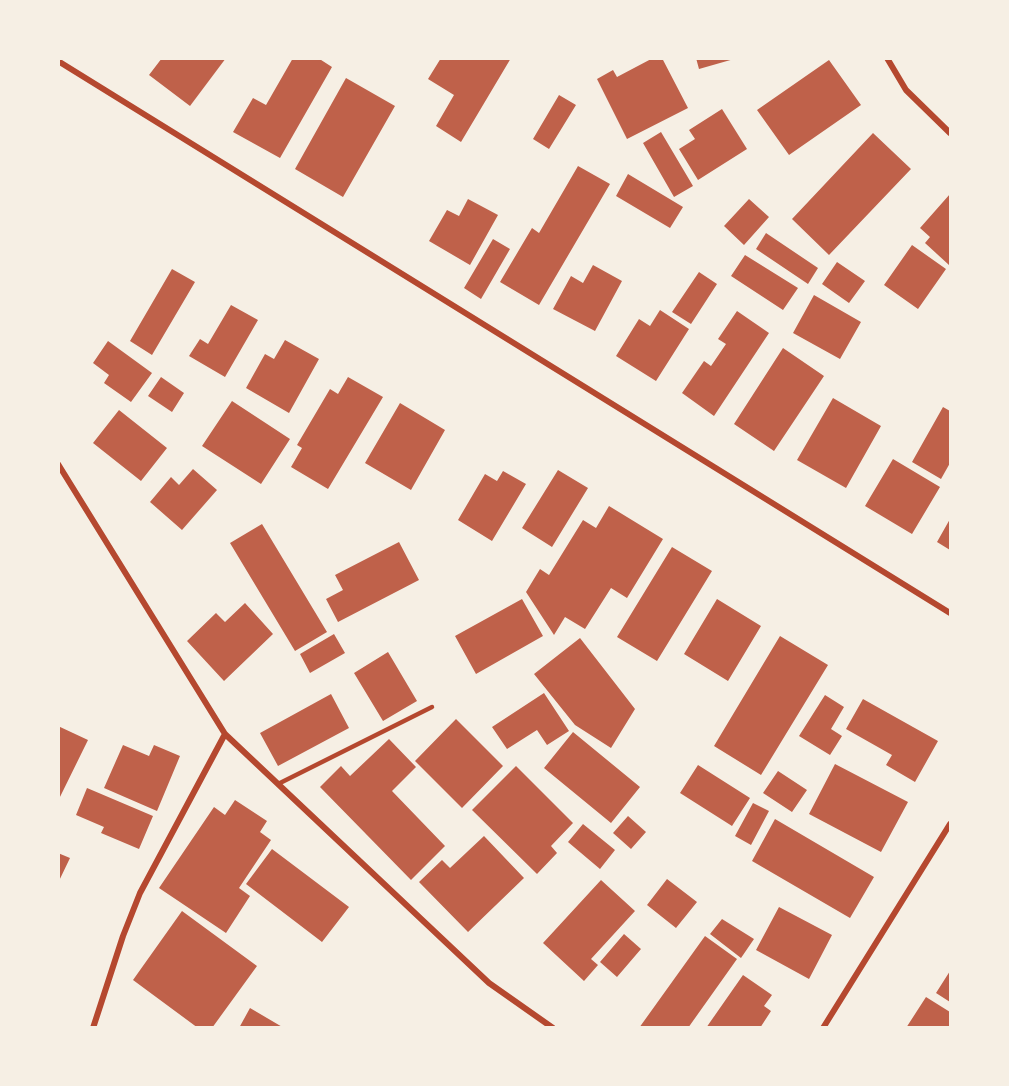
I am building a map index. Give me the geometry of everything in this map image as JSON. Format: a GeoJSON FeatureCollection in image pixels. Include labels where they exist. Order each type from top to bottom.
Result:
{"type":"FeatureCollection","features":[{"type":"Feature","properties":{"kind":"street"},"geometry":{"type":"LineString","coordinates":[[70,58],[62,63],[951,613]]}},
{"type":"Feature","properties":{"kind":"street"},"geometry":{"type":"LineString","coordinates":[[887,58],[906,90],[951,133]]}},
{"type":"Feature","properties":{"kind":"street"},"geometry":{"type":"LineString","coordinates":[[58,464],[225,734],[489,983],[553,1028]]}},
{"type":"Feature","properties":{"kind":"street"},"geometry":{"type":"LineString","coordinates":[[93,1028],[119,947],[140,893],[225,734]]}},
{"type":"Feature","properties":{"kind":"street"},"geometry":{"type":"LineString","coordinates":[[823,1028],[951,824]]}},
{"type":"Feature","properties":{"kind":"lane"},"geometry":{"type":"LineString","coordinates":[[278,784],[432,706]]}},
{"type":"Feature","properties":{"kind":"building"},"geometry":{"type":"Polygon","coordinates":[[[162,58],[226,58],[190,106],[149,75],[162,58]]]}},
{"type":"Feature","properties":{"kind":"building"},"geometry":{"type":"Polygon","coordinates":[[[293,58],[318,58],[332,67],[280,158],[233,132],[253,98],[266,105],[293,58]]]}},
{"type":"Feature","properties":{"kind":"building"},"geometry":{"type":"Polygon","coordinates":[[[441,58],[511,58],[461,142],[436,126],[454,95],[428,79],[441,58]]]}},
{"type":"Feature","properties":{"kind":"building"},"geometry":{"type":"Polygon","coordinates":[[[653,58],[662,58],[688,108],[627,139],[597,79],[613,70],[617,77],[653,58]]]}},
{"type":"Feature","properties":{"kind":"building"},"geometry":{"type":"Polygon","coordinates":[[[696,58],[734,58],[734,59],[699,69],[696,58]]]}},
{"type":"Feature","properties":{"kind":"building"},"geometry":{"type":"Polygon","coordinates":[[[829,60],[861,105],[789,155],[757,110],[829,60]]]}},
{"type":"Feature","properties":{"kind":"building"},"geometry":{"type":"Polygon","coordinates":[[[346,78],[395,106],[343,197],[295,169],[346,78]]]}},
{"type":"Feature","properties":{"kind":"building"},"geometry":{"type":"Polygon","coordinates":[[[559,95],[576,105],[549,149],[533,139],[559,95]]]}},
{"type":"Feature","properties":{"kind":"building"},"geometry":{"type":"Polygon","coordinates":[[[722,109],[747,149],[698,180],[679,149],[695,139],[689,130],[722,109]]]}},
{"type":"Feature","properties":{"kind":"building"},"geometry":{"type":"Polygon","coordinates":[[[661,132],[693,186],[674,197],[643,143],[661,132]]]}},
{"type":"Feature","properties":{"kind":"building"},"geometry":{"type":"Polygon","coordinates":[[[873,133],[911,169],[829,255],[792,219],[873,133]]]}},
{"type":"Feature","properties":{"kind":"building"},"geometry":{"type":"Polygon","coordinates":[[[578,166],[610,184],[539,305],[500,282],[532,228],[539,233],[578,166]]]}},
{"type":"Feature","properties":{"kind":"building"},"geometry":{"type":"Polygon","coordinates":[[[628,174],[683,207],[670,228],[616,196],[628,174]]]}},
{"type":"Feature","properties":{"kind":"building"},"geometry":{"type":"Polygon","coordinates":[[[950,194],[949,265],[925,243],[930,237],[920,228],[950,194]]]}},
{"type":"Feature","properties":{"kind":"building"},"geometry":{"type":"Polygon","coordinates":[[[468,199],[498,215],[470,265],[429,241],[447,210],[459,216],[468,199]]]}},
{"type":"Feature","properties":{"kind":"building"},"geometry":{"type":"Polygon","coordinates":[[[749,199],[769,217],[744,245],[724,226],[749,199]]]}},
{"type":"Feature","properties":{"kind":"building"},"geometry":{"type":"Polygon","coordinates":[[[766,233],[818,268],[808,284],[756,249],[766,233]]]}},
{"type":"Feature","properties":{"kind":"building"},"geometry":{"type":"Polygon","coordinates":[[[493,239],[510,249],[481,299],[464,288],[493,239]]]}},
{"type":"Feature","properties":{"kind":"building"},"geometry":{"type":"Polygon","coordinates":[[[912,245],[946,269],[918,309],[884,285],[912,245]]]}},
{"type":"Feature","properties":{"kind":"building"},"geometry":{"type":"Polygon","coordinates":[[[745,255],[798,288],[783,310],[731,276],[745,255]]]}},
{"type":"Feature","properties":{"kind":"building"},"geometry":{"type":"Polygon","coordinates":[[[837,262],[865,281],[849,303],[822,284],[837,262]]]}},
{"type":"Feature","properties":{"kind":"building"},"geometry":{"type":"Polygon","coordinates":[[[593,265],[622,281],[595,331],[553,309],[571,276],[583,283],[593,265]]]}},
{"type":"Feature","properties":{"kind":"building"},"geometry":{"type":"Polygon","coordinates":[[[172,269],[195,282],[152,355],[130,341],[172,269]]]}},
{"type":"Feature","properties":{"kind":"building"},"geometry":{"type":"Polygon","coordinates":[[[699,272],[717,284],[691,324],[672,312],[699,272]]]}},
{"type":"Feature","properties":{"kind":"building"},"geometry":{"type":"Polygon","coordinates":[[[814,295],[861,322],[840,359],[793,333],[814,295]]]}},
{"type":"Feature","properties":{"kind":"building"},"geometry":{"type":"Polygon","coordinates":[[[231,305],[258,320],[225,377],[189,356],[200,339],[208,344],[231,305]]]}},
{"type":"Feature","properties":{"kind":"building"},"geometry":{"type":"Polygon","coordinates":[[[660,310],[689,329],[656,381],[616,356],[639,319],[650,326],[660,310]]]}},
{"type":"Feature","properties":{"kind":"building"},"geometry":{"type":"Polygon","coordinates":[[[737,311],[769,333],[714,416],[682,393],[704,361],[711,366],[726,344],[718,339],[737,311]]]}},
{"type":"Feature","properties":{"kind":"building"},"geometry":{"type":"Polygon","coordinates":[[[285,340],[319,359],[289,413],[246,388],[265,354],[274,359],[285,340]]]}},
{"type":"Feature","properties":{"kind":"building"},"geometry":{"type":"Polygon","coordinates":[[[108,341],[152,373],[131,402],[104,383],[109,375],[93,363],[108,341]]]}},
{"type":"Feature","properties":{"kind":"building"},"geometry":{"type":"Polygon","coordinates":[[[783,348],[824,376],[774,451],[734,424],[783,348]]]}},
{"type":"Feature","properties":{"kind":"building"},"geometry":{"type":"Polygon","coordinates":[[[161,377],[184,393],[172,412],[148,396],[161,377]]]}},
{"type":"Feature","properties":{"kind":"building"},"geometry":{"type":"Polygon","coordinates":[[[348,377],[383,397],[328,489],[291,467],[302,448],[297,445],[330,389],[338,394],[348,377]]]}},
{"type":"Feature","properties":{"kind":"building"},"geometry":{"type":"Polygon","coordinates":[[[833,398],[881,426],[846,488],[797,460],[833,398]]]}},
{"type":"Feature","properties":{"kind":"building"},"geometry":{"type":"Polygon","coordinates":[[[232,401],[290,439],[261,484],[202,446],[232,401]]]}},
{"type":"Feature","properties":{"kind":"building"},"geometry":{"type":"Polygon","coordinates":[[[400,403],[445,430],[411,490],[365,463],[400,403]]]}},
{"type":"Feature","properties":{"kind":"building"},"geometry":{"type":"Polygon","coordinates":[[[943,407],[950,411],[950,463],[941,479],[912,462],[943,407]]]}},
{"type":"Feature","properties":{"kind":"building"},"geometry":{"type":"Polygon","coordinates":[[[119,410],[167,448],[141,481],[93,443],[119,410]]]}},
{"type":"Feature","properties":{"kind":"building"},"geometry":{"type":"Polygon","coordinates":[[[893,459],[940,487],[912,534],[865,506],[893,459]]]}},
{"type":"Feature","properties":{"kind":"building"},"geometry":{"type":"Polygon","coordinates":[[[193,469],[217,490],[182,530],[150,502],[171,477],[179,485],[193,469]]]}},
{"type":"Feature","properties":{"kind":"building"},"geometry":{"type":"Polygon","coordinates":[[[558,470],[588,488],[552,547],[522,528],[558,470]]]}},
{"type":"Feature","properties":{"kind":"building"},"geometry":{"type":"Polygon","coordinates":[[[503,471],[526,484],[492,541],[458,520],[485,474],[497,481],[503,471]]]}},
{"type":"Feature","properties":{"kind":"building"},"geometry":{"type":"Polygon","coordinates":[[[609,506],[663,539],[627,598],[611,588],[585,629],[565,617],[554,635],[526,592],[540,569],[549,575],[583,520],[596,528],[609,506]]]}},
{"type":"Feature","properties":{"kind":"building"},"geometry":{"type":"Polygon","coordinates":[[[950,519],[950,550],[937,542],[950,519]]]}},
{"type":"Feature","properties":{"kind":"building"},"geometry":{"type":"Polygon","coordinates":[[[262,524],[327,632],[295,651],[230,543],[262,524]]]}},
{"type":"Feature","properties":{"kind":"building"},"geometry":{"type":"Polygon","coordinates":[[[399,542],[419,580],[338,622],[326,599],[343,590],[335,575],[399,542]]]}},
{"type":"Feature","properties":{"kind":"building"},"geometry":{"type":"Polygon","coordinates":[[[672,547],[712,571],[657,661],[617,637],[672,547]]]}},
{"type":"Feature","properties":{"kind":"building"},"geometry":{"type":"Polygon","coordinates":[[[522,599],[543,636],[476,674],[455,636],[522,599]]]}},
{"type":"Feature","properties":{"kind":"building"},"geometry":{"type":"Polygon","coordinates":[[[717,599],[761,626],[728,681],[684,654],[717,599]]]}},
{"type":"Feature","properties":{"kind":"building"},"geometry":{"type":"Polygon","coordinates":[[[245,603],[273,634],[224,681],[187,641],[216,613],[225,622],[245,603]]]}},
{"type":"Feature","properties":{"kind":"building"},"geometry":{"type":"Polygon","coordinates":[[[334,634],[345,653],[310,673],[300,654],[334,634]]]}},
{"type":"Feature","properties":{"kind":"building"},"geometry":{"type":"Polygon","coordinates":[[[780,636],[828,665],[761,775],[714,746],[780,636]]]}},
{"type":"Feature","properties":{"kind":"building"},"geometry":{"type":"Polygon","coordinates":[[[580,638],[635,709],[611,748],[575,725],[534,674],[580,638]]]}},
{"type":"Feature","properties":{"kind":"building"},"geometry":{"type":"Polygon","coordinates":[[[388,652],[417,701],[383,721],[354,673],[388,652]]]}},
{"type":"Feature","properties":{"kind":"building"},"geometry":{"type":"Polygon","coordinates":[[[544,693],[569,731],[547,745],[537,730],[507,749],[492,727],[544,693]]]}},
{"type":"Feature","properties":{"kind":"building"},"geometry":{"type":"Polygon","coordinates":[[[331,694],[349,728],[278,766],[260,733],[331,694]]]}},
{"type":"Feature","properties":{"kind":"building"},"geometry":{"type":"Polygon","coordinates":[[[825,695],[844,707],[831,729],[842,736],[830,755],[799,736],[825,695]]]}},
{"type":"Feature","properties":{"kind":"building"},"geometry":{"type":"Polygon","coordinates":[[[863,699],[938,741],[915,782],[886,765],[892,755],[846,729],[863,699]]]}},
{"type":"Feature","properties":{"kind":"building"},"geometry":{"type":"Polygon","coordinates":[[[456,719],[503,766],[462,808],[415,761],[456,719]]]}},
{"type":"Feature","properties":{"kind":"building"},"geometry":{"type":"Polygon","coordinates":[[[58,726],[88,740],[58,801],[58,726]]]}},
{"type":"Feature","properties":{"kind":"building"},"geometry":{"type":"Polygon","coordinates":[[[573,732],[640,787],[611,823],[544,768],[573,732]]]}},
{"type":"Feature","properties":{"kind":"building"},"geometry":{"type":"Polygon","coordinates":[[[389,739],[416,767],[392,791],[445,846],[411,880],[320,787],[341,766],[350,776],[389,739]]]}},
{"type":"Feature","properties":{"kind":"building"},"geometry":{"type":"Polygon","coordinates":[[[123,745],[149,756],[154,745],[180,756],[157,811],[104,788],[123,745]]]}},
{"type":"Feature","properties":{"kind":"building"},"geometry":{"type":"Polygon","coordinates":[[[835,764],[908,802],[881,852],[809,814],[835,764]]]}},
{"type":"Feature","properties":{"kind":"building"},"geometry":{"type":"Polygon","coordinates":[[[698,765],[750,798],[732,826],[680,793],[698,765]]]}},
{"type":"Feature","properties":{"kind":"building"},"geometry":{"type":"Polygon","coordinates":[[[516,766],[573,823],[551,846],[557,853],[537,874],[472,810],[516,766]]]}},
{"type":"Feature","properties":{"kind":"building"},"geometry":{"type":"Polygon","coordinates":[[[778,771],[807,790],[792,812],[763,793],[778,771]]]}},
{"type":"Feature","properties":{"kind":"building"},"geometry":{"type":"Polygon","coordinates":[[[87,788],[153,816],[139,849],[101,833],[104,827],[76,815],[87,788]]]}},
{"type":"Feature","properties":{"kind":"building"},"geometry":{"type":"Polygon","coordinates":[[[235,800],[267,821],[260,832],[271,840],[239,888],[250,896],[226,933],[159,888],[214,807],[225,815],[235,800]]]}},
{"type":"Feature","properties":{"kind":"building"},"geometry":{"type":"Polygon","coordinates":[[[753,803],[769,811],[751,845],[735,836],[753,803]]]}},
{"type":"Feature","properties":{"kind":"building"},"geometry":{"type":"Polygon","coordinates":[[[628,816],[646,832],[631,849],[613,833],[628,816]]]}},
{"type":"Feature","properties":{"kind":"building"},"geometry":{"type":"Polygon","coordinates":[[[775,819],[874,877],[850,918],[752,861],[775,819]]]}},
{"type":"Feature","properties":{"kind":"building"},"geometry":{"type":"Polygon","coordinates":[[[583,824],[615,850],[600,869],[568,842],[583,824]]]}},
{"type":"Feature","properties":{"kind":"building"},"geometry":{"type":"Polygon","coordinates":[[[484,836],[524,878],[468,932],[419,882],[442,860],[450,868],[484,836]]]}},
{"type":"Feature","properties":{"kind":"building"},"geometry":{"type":"Polygon","coordinates":[[[272,849],[349,907],[322,942],[246,884],[272,849]]]}},
{"type":"Feature","properties":{"kind":"building"},"geometry":{"type":"Polygon","coordinates":[[[58,853],[70,858],[58,883],[58,853]]]}},
{"type":"Feature","properties":{"kind":"building"},"geometry":{"type":"Polygon","coordinates":[[[667,879],[697,902],[676,928],[647,905],[667,879]]]}},
{"type":"Feature","properties":{"kind":"building"},"geometry":{"type":"Polygon","coordinates":[[[601,880],[635,911],[591,959],[598,965],[584,981],[543,943],[601,880]]]}},
{"type":"Feature","properties":{"kind":"building"},"geometry":{"type":"Polygon","coordinates":[[[779,907],[832,935],[809,979],[756,950],[779,907]]]}},
{"type":"Feature","properties":{"kind":"building"},"geometry":{"type":"Polygon","coordinates":[[[182,911],[257,966],[212,1028],[198,1028],[133,980],[182,911]]]}},
{"type":"Feature","properties":{"kind":"building"},"geometry":{"type":"Polygon","coordinates":[[[722,919],[754,939],[741,958],[710,934],[722,919]]]}},
{"type":"Feature","properties":{"kind":"building"},"geometry":{"type":"Polygon","coordinates":[[[624,934],[641,949],[617,977],[600,962],[624,934]]]}},
{"type":"Feature","properties":{"kind":"building"},"geometry":{"type":"Polygon","coordinates":[[[705,936],[737,959],[688,1028],[639,1028],[705,936]]]}},
{"type":"Feature","properties":{"kind":"building"},"geometry":{"type":"Polygon","coordinates":[[[950,971],[950,1002],[936,993],[950,971]]]}},
{"type":"Feature","properties":{"kind":"building"},"geometry":{"type":"Polygon","coordinates":[[[743,975],[772,995],[764,1006],[771,1011],[760,1028],[706,1028],[743,975]]]}},
{"type":"Feature","properties":{"kind":"building"},"geometry":{"type":"Polygon","coordinates":[[[926,997],[950,1012],[950,1028],[906,1028],[926,997]]]}},
{"type":"Feature","properties":{"kind":"building"},"geometry":{"type":"Polygon","coordinates":[[[250,1008],[284,1028],[239,1028],[250,1008]]]}}]}
